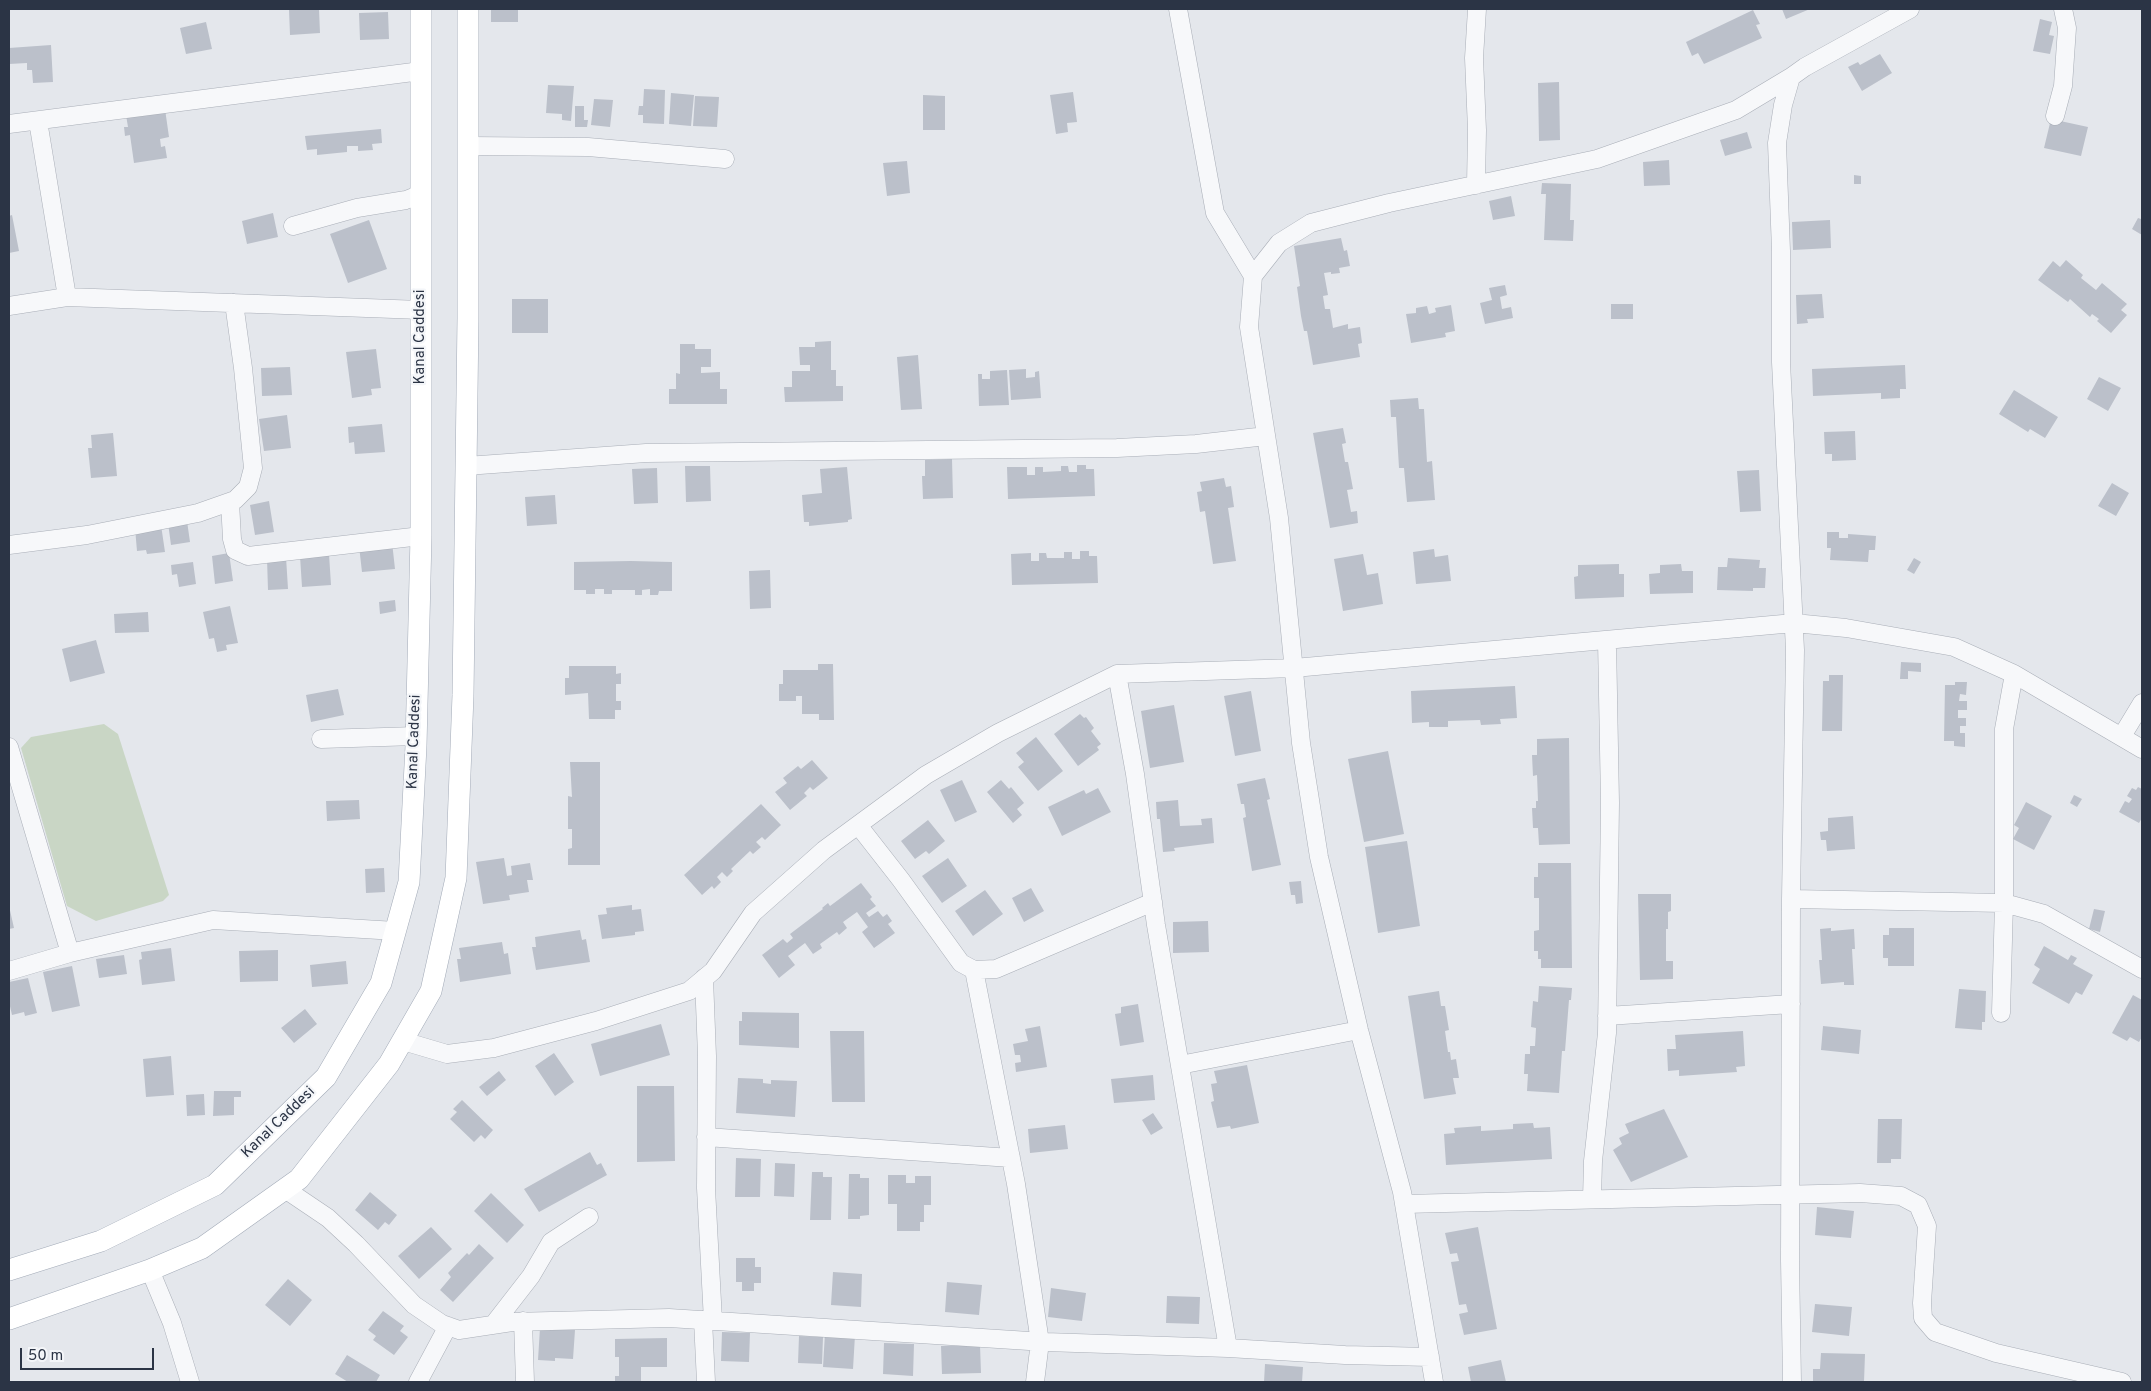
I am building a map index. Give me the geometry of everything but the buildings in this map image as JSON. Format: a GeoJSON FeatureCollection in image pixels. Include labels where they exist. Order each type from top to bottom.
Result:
{"type":"FeatureCollection","features":[{"type":"Feature","properties":{"kind":"main road","name":"Kanal Caddesi"},"geometry":{"type":"LineString","coordinates":[[9,1270],[101,1241],[215,1186],[326,1077],[381,984],[408,882],[416,736],[421,536],[421,9]]}},
{"type":"Feature","properties":{"kind":"main road"},"geometry":{"type":"LineString","coordinates":[[9,1319],[150,1270],[202,1248],[298,1179],[389,1064],[431,991],[456,878],[463,695],[468,9]]}},
{"type":"Feature","properties":{"kind":"street"},"geometry":{"type":"LineString","coordinates":[[1178,9],[1215,213],[1253,276]]}},
{"type":"Feature","properties":{"kind":"street"},"geometry":{"type":"LineString","coordinates":[[1476,184],[1477,130],[1474,58],[1477,9]]}},
{"type":"Feature","properties":{"kind":"street"},"geometry":{"type":"LineString","coordinates":[[1434,1382],[1404,1204],[1359,1030],[1319,857],[1301,743],[1280,518],[1249,327],[1253,276],[1279,243],[1311,223],[1389,203],[1597,159],[1736,110],[1805,67],[1910,9]]}},
{"type":"Feature","properties":{"kind":"street"},"geometry":{"type":"LineString","coordinates":[[2055,116],[2063,86],[2067,28],[2063,9]]}},
{"type":"Feature","properties":{"kind":"street"},"geometry":{"type":"LineString","coordinates":[[9,124],[421,71]]}},
{"type":"Feature","properties":{"kind":"street"},"geometry":{"type":"LineString","coordinates":[[1791,77],[1783,105],[1777,143],[1781,251],[1781,362],[1795,650],[1791,900],[1792,1382]]}},
{"type":"Feature","properties":{"kind":"street"},"geometry":{"type":"LineString","coordinates":[[38,120],[67,298]]}},
{"type":"Feature","properties":{"kind":"street"},"geometry":{"type":"LineString","coordinates":[[468,146],[588,147],[725,159]]}},
{"type":"Feature","properties":{"kind":"street"},"geometry":{"type":"LineString","coordinates":[[292,226],[358,208],[406,200],[421,194]]}},
{"type":"Feature","properties":{"kind":"street"},"geometry":{"type":"LineString","coordinates":[[9,306],[67,298],[421,310]]}},
{"type":"Feature","properties":{"kind":"street"},"geometry":{"type":"LineString","coordinates":[[9,545],[88,535],[198,513],[235,500],[248,488],[253,468],[243,368],[234,303]]}},
{"type":"Feature","properties":{"kind":"street"},"geometry":{"type":"LineString","coordinates":[[466,466],[646,453],[1117,448],[1196,444],[1266,436]]}},
{"type":"Feature","properties":{"kind":"street"},"geometry":{"type":"LineString","coordinates":[[230,502],[232,539],[235,550],[248,556],[421,536]]}},
{"type":"Feature","properties":{"kind":"street"},"geometry":{"type":"LineString","coordinates":[[402,1041],[447,1054],[494,1048],[596,1020],[689,991],[713,971],[753,913],[824,850],[926,775],[990,738],[1117,674],[1294,668],[1794,623],[1846,628],[1954,647],[2014,674],[2142,749]]}},
{"type":"Feature","properties":{"kind":"street"},"geometry":{"type":"LineString","coordinates":[[1592,1199],[1593,1161],[1607,1033],[1610,803],[1607,640]]}},
{"type":"Feature","properties":{"kind":"street"},"geometry":{"type":"LineString","coordinates":[[1117,674],[1135,774],[1153,902],[1180,1066],[1228,1348]]}},
{"type":"Feature","properties":{"kind":"street"},"geometry":{"type":"LineString","coordinates":[[2001,1013],[2004,903],[2004,730],[2014,674]]}},
{"type":"Feature","properties":{"kind":"street"},"geometry":{"type":"LineString","coordinates":[[2122,736],[2142,703]]}},
{"type":"Feature","properties":{"kind":"street"},"geometry":{"type":"LineString","coordinates":[[321,739],[416,736]]}},
{"type":"Feature","properties":{"kind":"street"},"geometry":{"type":"LineString","coordinates":[[9,747],[70,953]]}},
{"type":"Feature","properties":{"kind":"street"},"geometry":{"type":"LineString","coordinates":[[858,825],[901,880],[961,963],[974,970],[996,969],[1153,902]]}},
{"type":"Feature","properties":{"kind":"street"},"geometry":{"type":"LineString","coordinates":[[1791,900],[2004,903],[2044,914],[2142,969]]}},
{"type":"Feature","properties":{"kind":"street"},"geometry":{"type":"LineString","coordinates":[[9,971],[70,953],[213,920],[396,930]]}},
{"type":"Feature","properties":{"kind":"street"},"geometry":{"type":"LineString","coordinates":[[974,970],[1011,1158],[1040,1342],[1035,1382]]}},
{"type":"Feature","properties":{"kind":"street"},"geometry":{"type":"LineString","coordinates":[[704,978],[707,1056],[708,1321],[706,1382]]}},
{"type":"Feature","properties":{"kind":"street"},"geometry":{"type":"LineString","coordinates":[[1607,1016],[1791,1004]]}},
{"type":"Feature","properties":{"kind":"street"},"geometry":{"type":"LineString","coordinates":[[1180,1066],[1359,1030]]}},
{"type":"Feature","properties":{"kind":"street"},"geometry":{"type":"LineString","coordinates":[[706,1137],[1011,1158]]}},
{"type":"Feature","properties":{"kind":"street"},"geometry":{"type":"LineString","coordinates":[[285,1189],[328,1218],[356,1244],[414,1306],[448,1326],[459,1330],[523,1321],[669,1318],[1040,1342],[1430,1357]]}},
{"type":"Feature","properties":{"kind":"street"},"geometry":{"type":"LineString","coordinates":[[1404,1204],[1791,1194],[1860,1193],[1901,1196],[1918,1205],[1927,1226],[1922,1303],[1923,1318],[1935,1332],[1996,1353],[2122,1382]]}},
{"type":"Feature","properties":{"kind":"street"},"geometry":{"type":"LineString","coordinates":[[493,1325],[531,1276],[551,1242],[589,1217]]}},
{"type":"Feature","properties":{"kind":"street"},"geometry":{"type":"LineString","coordinates":[[150,1270],[172,1322],[190,1382]]}},
{"type":"Feature","properties":{"kind":"street"},"geometry":{"type":"LineString","coordinates":[[523,1321],[524,1382]]}},
{"type":"Feature","properties":{"kind":"street"},"geometry":{"type":"LineString","coordinates":[[418,1382],[448,1326]]}},
{"type":"Feature","properties":{"kind":"green space"},"geometry":{"type":"Polygon","coordinates":[[[104,724],[118,734],[169,895],[163,901],[96,921],[67,906],[21,748],[31,737],[104,724]]]}}]}
